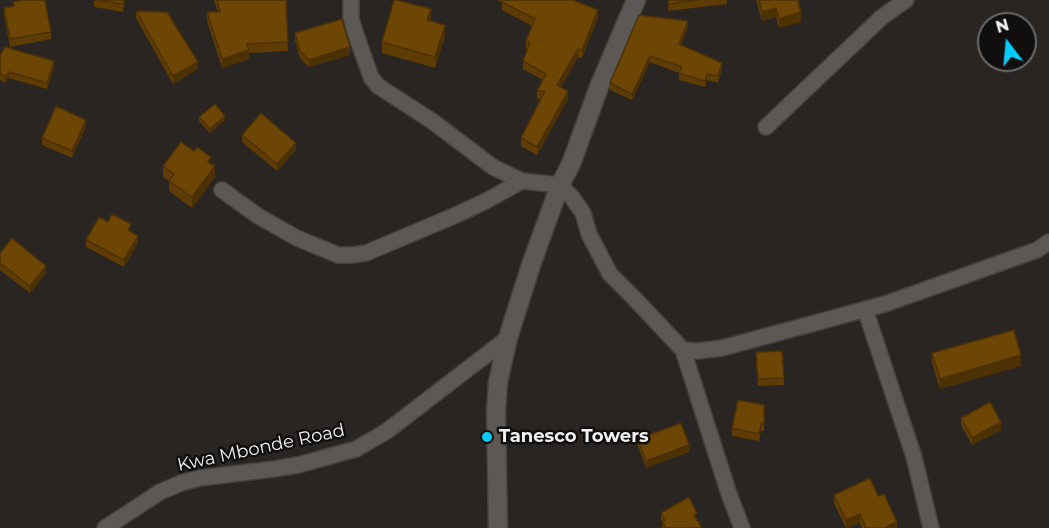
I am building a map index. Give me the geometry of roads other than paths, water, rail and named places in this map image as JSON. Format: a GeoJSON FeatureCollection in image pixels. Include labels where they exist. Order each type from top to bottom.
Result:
{"type":"FeatureCollection","features":[{"type":"Feature","properties":{"kind":"street"},"geometry":{"type":"LineString","coordinates":[[351,0],[351,18],[355,32],[367,68],[378,86],[432,121],[492,167],[522,181],[560,185],[571,196],[583,213],[596,250],[610,274],[683,350],[742,528]]}},
{"type":"Feature","properties":{"kind":"street"},"geometry":{"type":"LineString","coordinates":[[498,528],[496,411],[498,382],[508,338],[560,185],[571,164],[599,87],[636,0]]}},
{"type":"Feature","properties":{"kind":"street"},"geometry":{"type":"LineString","coordinates":[[766,127],[882,17],[906,0]]}},
{"type":"Feature","properties":{"kind":"street"},"geometry":{"type":"LineString","coordinates":[[222,190],[258,216],[297,238],[338,255],[352,255],[366,253],[456,215],[522,181]]}},
{"type":"Feature","properties":{"kind":"street"},"geometry":{"type":"LineString","coordinates":[[683,350],[722,348],[885,304],[992,267],[1049,243]]}},
{"type":"Feature","properties":{"kind":"street"},"geometry":{"type":"LineString","coordinates":[[865,309],[914,457],[931,528]]}},
{"type":"Feature","properties":{"kind":"street","name":"Kwa Mbonde Road"},"geometry":{"type":"LineString","coordinates":[[105,528],[160,492],[181,483],[200,478],[298,465],[356,449],[396,424],[508,338]]}},
{"type":"Feature","properties":{"kind":"place","name":"Tanesco Towers"},"geometry":{"type":"Point","coordinates":[487,437]}}]}
